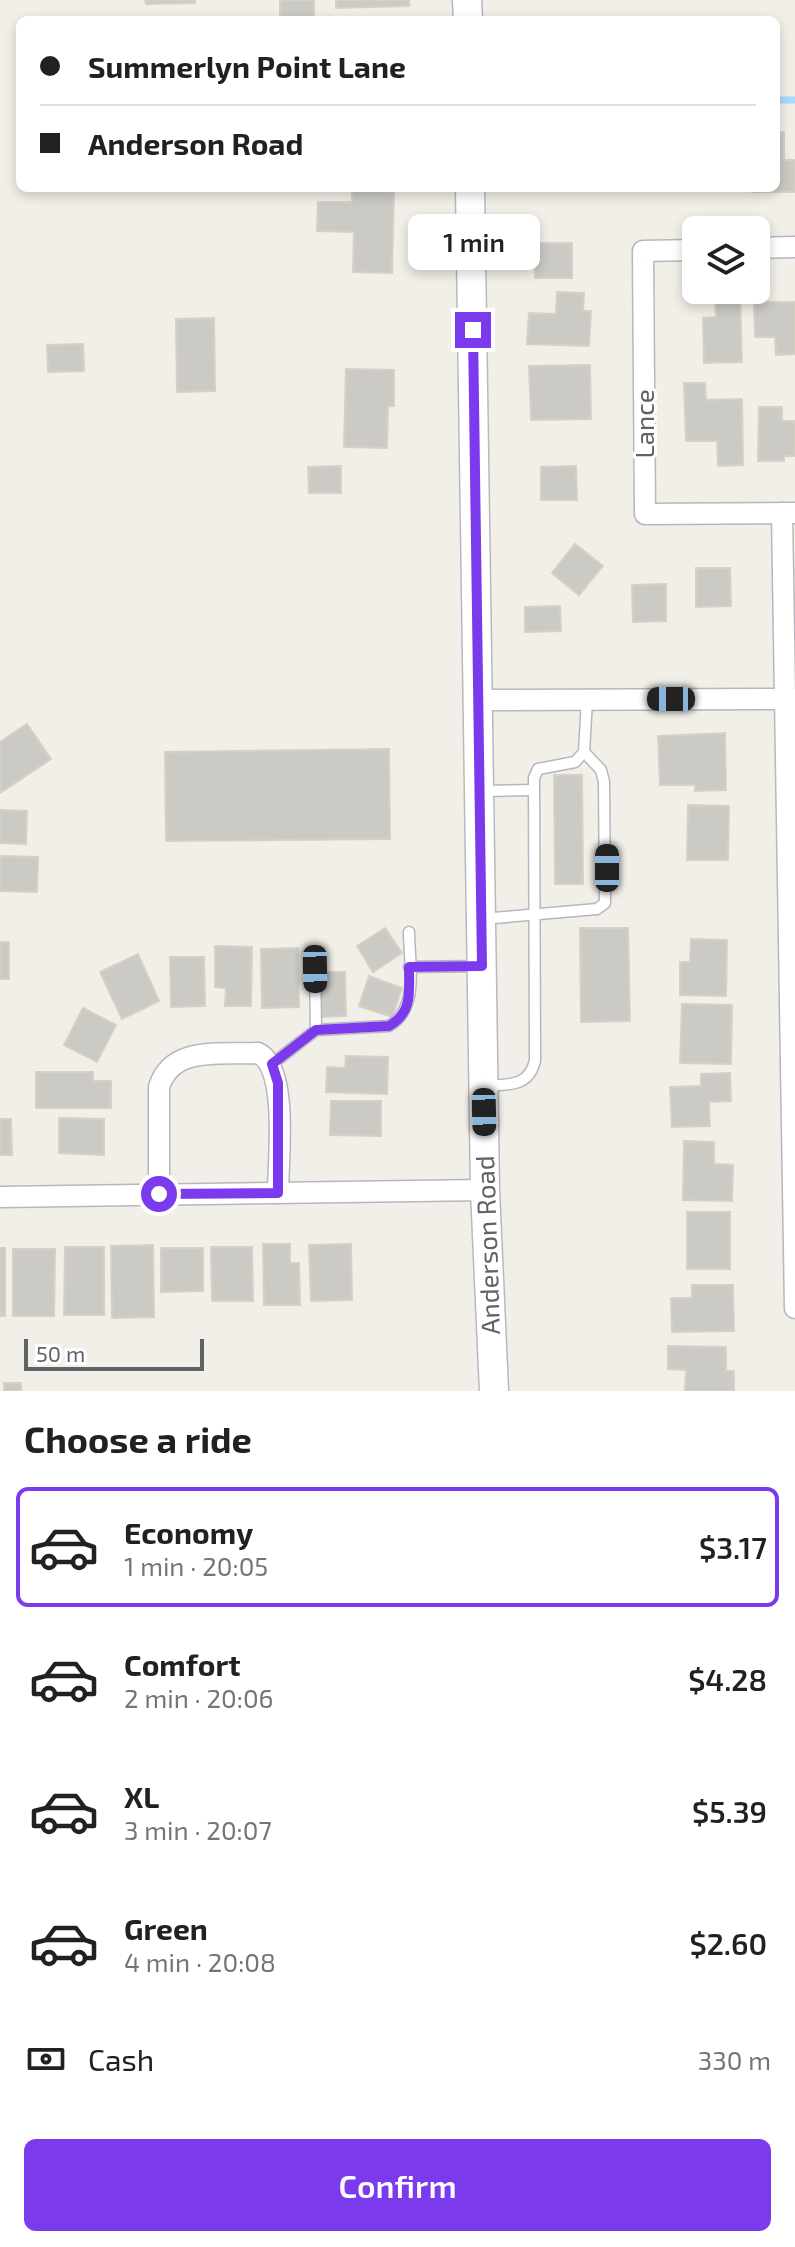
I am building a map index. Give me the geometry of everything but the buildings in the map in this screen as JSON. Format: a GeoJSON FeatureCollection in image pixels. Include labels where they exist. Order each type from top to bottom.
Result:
{"type":"FeatureCollection","features":[{"type":"Feature","properties":{"kind":"street","name":"Anderson Road"},"geometry":{"type":"LineString","coordinates":[[470,192],[485,1190],[494,1391]]}},
{"type":"Feature","properties":{"kind":"street"},"geometry":{"type":"LineString","coordinates":[[770,248],[795,247]]}},
{"type":"Feature","properties":{"kind":"street","name":"Lance"},"geometry":{"type":"LineString","coordinates":[[682,250],[643,251],[645,514],[788,513]]}},
{"type":"Feature","properties":{"kind":"street"},"geometry":{"type":"LineString","coordinates":[[788,513],[795,1308]]}},
{"type":"Feature","properties":{"kind":"street"},"geometry":{"type":"LineString","coordinates":[[478,700],[789,699]]}},
{"type":"Feature","properties":{"kind":"street"},"geometry":{"type":"LineString","coordinates":[[159,1194],[159,1087],[164,1071],[173,1061],[186,1057],[258,1053],[272,1064],[278,1083],[278,1193]]}},
{"type":"Feature","properties":{"kind":"street"},"geometry":{"type":"LineString","coordinates":[[0,1197],[485,1190]]}},
{"type":"Feature","properties":{"kind":"lane"},"geometry":{"type":"LineString","coordinates":[[484,1086],[521,1084],[531,1075],[535,1061],[532,790],[538,769],[575,762],[584,752],[587,700]]}},
{"type":"Feature","properties":{"kind":"lane"},"geometry":{"type":"LineString","coordinates":[[481,919],[597,909],[605,903],[604,782],[601,770],[584,752]]}},
{"type":"Feature","properties":{"kind":"lane"},"geometry":{"type":"LineString","coordinates":[[479,791],[532,790]]}},
{"type":"Feature","properties":{"kind":"lane"},"geometry":{"type":"LineString","coordinates":[[272,1064],[316,1030],[389,1026],[398,1021],[409,1004],[409,932]]}},
{"type":"Feature","properties":{"kind":"lane"},"geometry":{"type":"LineString","coordinates":[[409,967],[482,966]]}},
{"type":"Feature","properties":{"kind":"lane"},"geometry":{"type":"LineString","coordinates":[[315,969],[316,1030]]}},
{"type":"Feature","properties":{"kind":"waterway"},"geometry":{"type":"LineString","coordinates":[[780,100],[795,100]]}},
{"type":"Feature","properties":{"kind":"route"},"geometry":{"type":"LineString","coordinates":[[159,1194],[278,1193],[278,1083],[272,1064],[316,1030],[389,1026],[398,1021],[409,1004],[409,967],[482,966],[473,330]]}}]}
